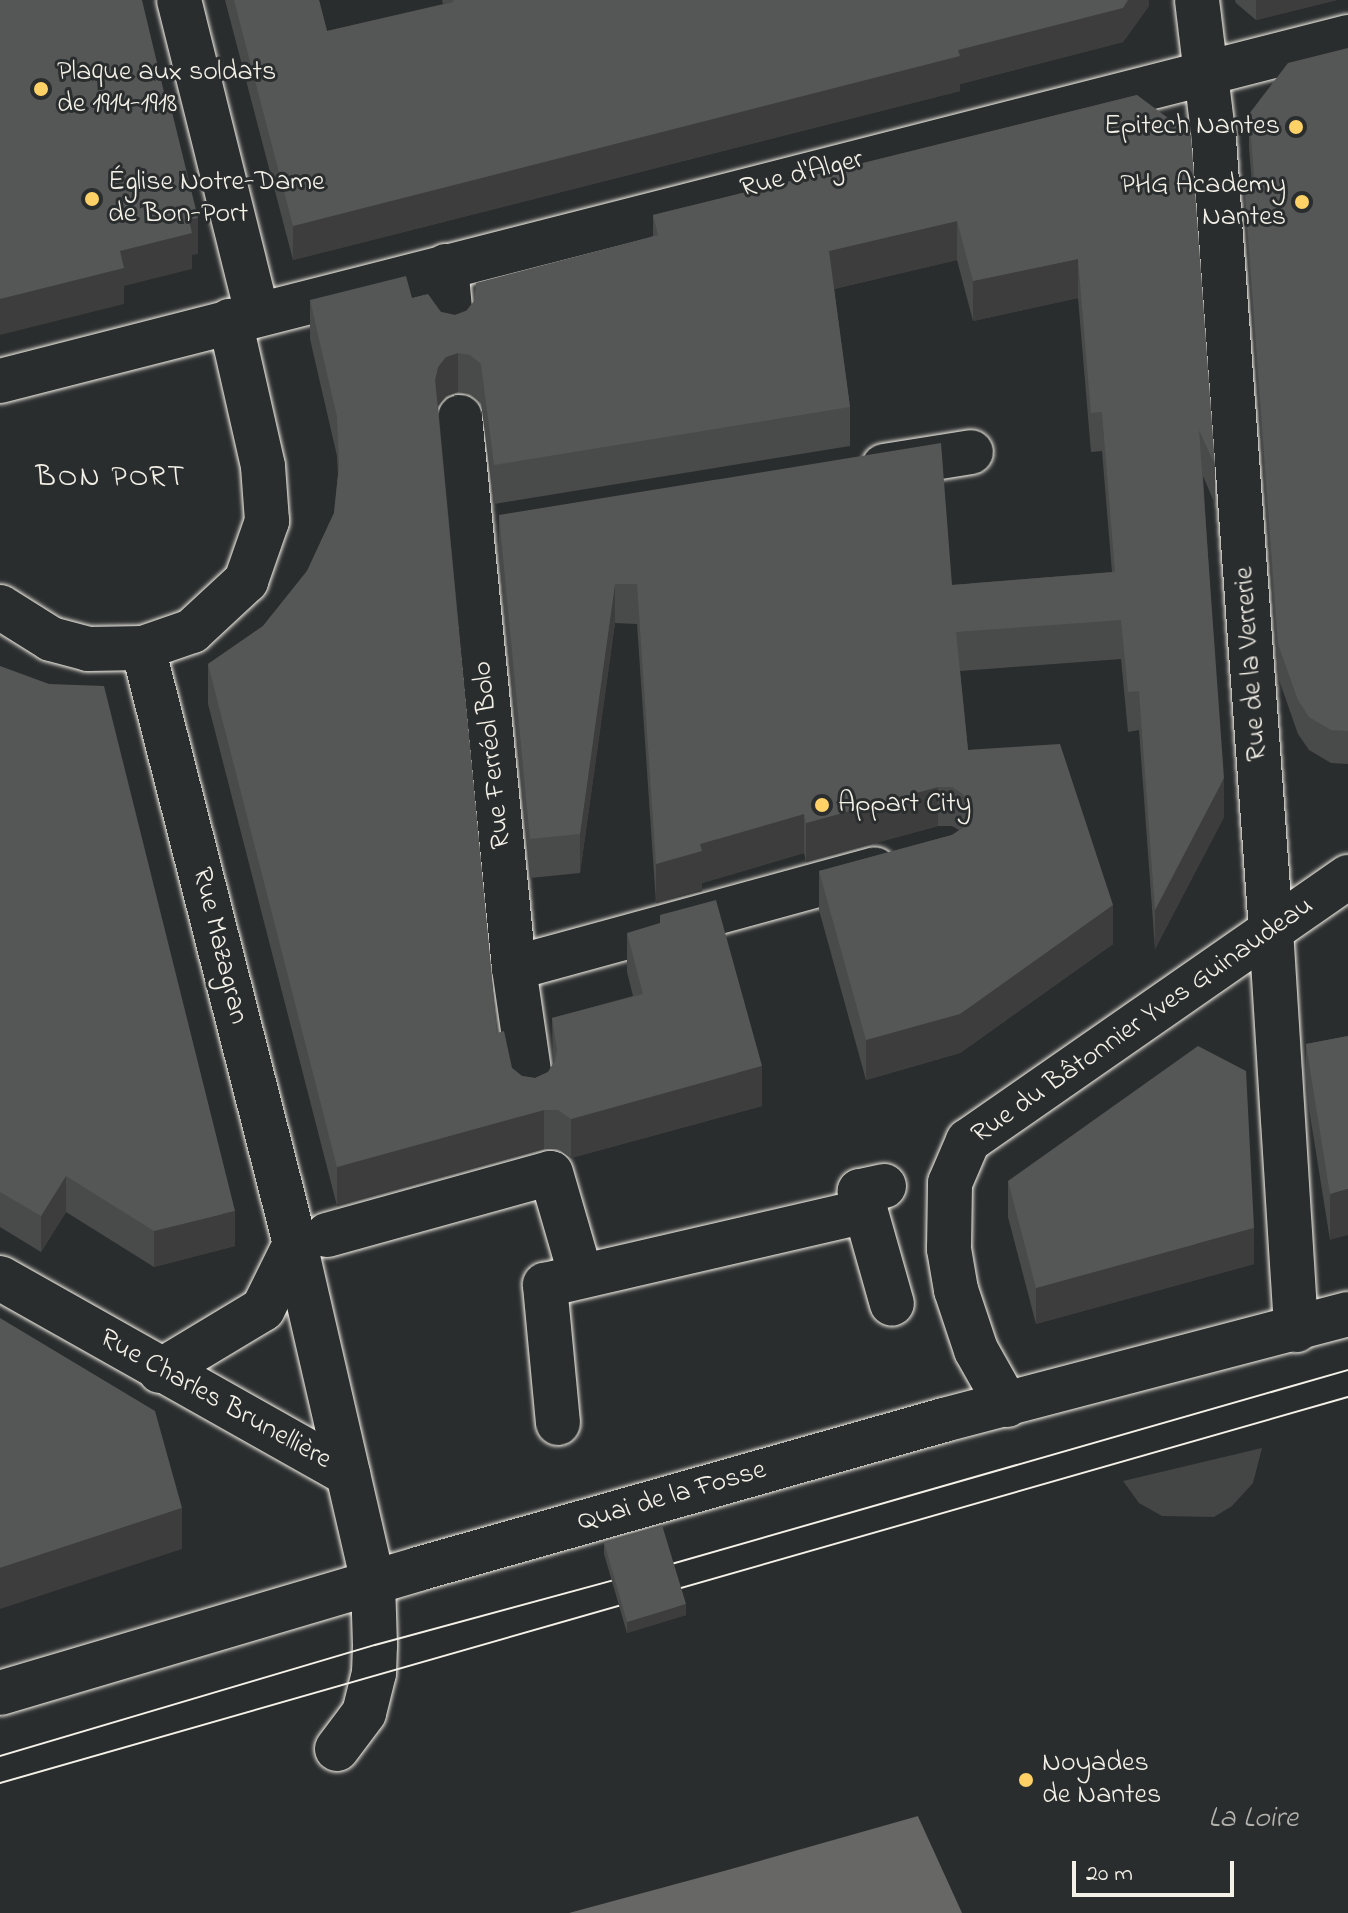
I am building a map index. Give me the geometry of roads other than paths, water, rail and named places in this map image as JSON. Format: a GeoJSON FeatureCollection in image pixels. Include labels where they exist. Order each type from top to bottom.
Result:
{"type":"FeatureCollection","features":[{"type":"Feature","properties":{"kind":"street"},"geometry":{"type":"LineString","coordinates":[[0,607],[51,639],[88,649],[143,648],[192,631],[214,613],[246,581],[260,550],[267,521],[244,317],[179,0]]}},
{"type":"Feature","properties":{"kind":"street","name":"Rue de la Verrerie"},"geometry":{"type":"LineString","coordinates":[[1197,0],[1207,72],[1271,930],[1296,1330]]}},
{"type":"Feature","properties":{"kind":"street","name":"Rue d'Alger"},"geometry":{"type":"LineString","coordinates":[[0,381],[1348,37]]}},
{"type":"Feature","properties":{"kind":"street"},"geometry":{"type":"LineString","coordinates":[[446,266],[452,329]]}},
{"type":"Feature","properties":{"kind":"street","name":"Rue Ferréol Bolo"},"geometry":{"type":"LineString","coordinates":[[460,417],[514,968],[532,1092]]}},
{"type":"Feature","properties":{"kind":"street"},"geometry":{"type":"LineString","coordinates":[[846,472],[971,452]]}},
{"type":"Feature","properties":{"kind":"street"},"geometry":{"type":"LineString","coordinates":[[471,533],[518,525]]}},
{"type":"Feature","properties":{"kind":"street","name":"Rue Mazagran"},"geometry":{"type":"LineString","coordinates":[[143,648],[311,1239],[348,1474]]}},
{"type":"Feature","properties":{"kind":"street"},"geometry":{"type":"LineString","coordinates":[[514,968],[916,858]]}},
{"type":"Feature","properties":{"kind":"street","name":"Rue du Bâtonnier Yves Guinaudeau"},"geometry":{"type":"LineString","coordinates":[[1007,1405],[976,1350],[956,1290],[949,1249],[950,1183],[968,1141],[1348,877]]}},
{"type":"Feature","properties":{"kind":"street"},"geometry":{"type":"LineString","coordinates":[[160,1371],[263,1309],[311,1239],[551,1173],[581,1276]]}},
{"type":"Feature","properties":{"kind":"street"},"geometry":{"type":"LineString","coordinates":[[558,1423],[545,1285],[875,1198],[892,1304]]}},
{"type":"Feature","properties":{"kind":"street","name":"Rue Charles Brunellière"},"geometry":{"type":"LineString","coordinates":[[0,1278],[160,1371],[348,1474],[373,1582],[374,1673],[364,1713],[337,1749]]}},
{"type":"Feature","properties":{"kind":"street","name":"Quai de la Fosse"},"geometry":{"type":"LineString","coordinates":[[0,1693],[373,1582],[1007,1405],[1348,1314]]}},
{"type":"Feature","properties":{"kind":"water","name":"La Loire"},"geometry":{"type":"Polygon","coordinates":[[[1247,1723],[1348,1913],[569,1913],[724,1871],[1247,1723]]]}},
{"type":"Feature","properties":{"kind":"tram line"},"geometry":{"type":"LineString","coordinates":[[0,1756],[375,1645],[640,1573],[1348,1370]]}},
{"type":"Feature","properties":{"kind":"tram line"},"geometry":{"type":"LineString","coordinates":[[0,1783],[1348,1397]]}},
{"type":"Feature","properties":{"kind":"place","name":"Plaque aux soldats de 1914-1918"},"geometry":{"type":"Point","coordinates":[41,89]}},
{"type":"Feature","properties":{"kind":"place","name":"Epitech Nantes"},"geometry":{"type":"Point","coordinates":[1296,127]}},
{"type":"Feature","properties":{"kind":"place","name":"Église Notre-Dame de Bon-Port"},"geometry":{"type":"Point","coordinates":[92,199]}},
{"type":"Feature","properties":{"kind":"place","name":"PHG Academy Nantes"},"geometry":{"type":"Point","coordinates":[1302,202]}},
{"type":"Feature","properties":{"kind":"place","name":"Appart City"},"geometry":{"type":"Point","coordinates":[822,805]}},
{"type":"Feature","properties":{"kind":"place","name":"Noyades de Nantes"},"geometry":{"type":"Point","coordinates":[1026,1780]}},
{"type":"Feature","properties":{"kind":"district","name":"BON PORT"},"geometry":{"type":"Point","coordinates":[111,478]}}]}
